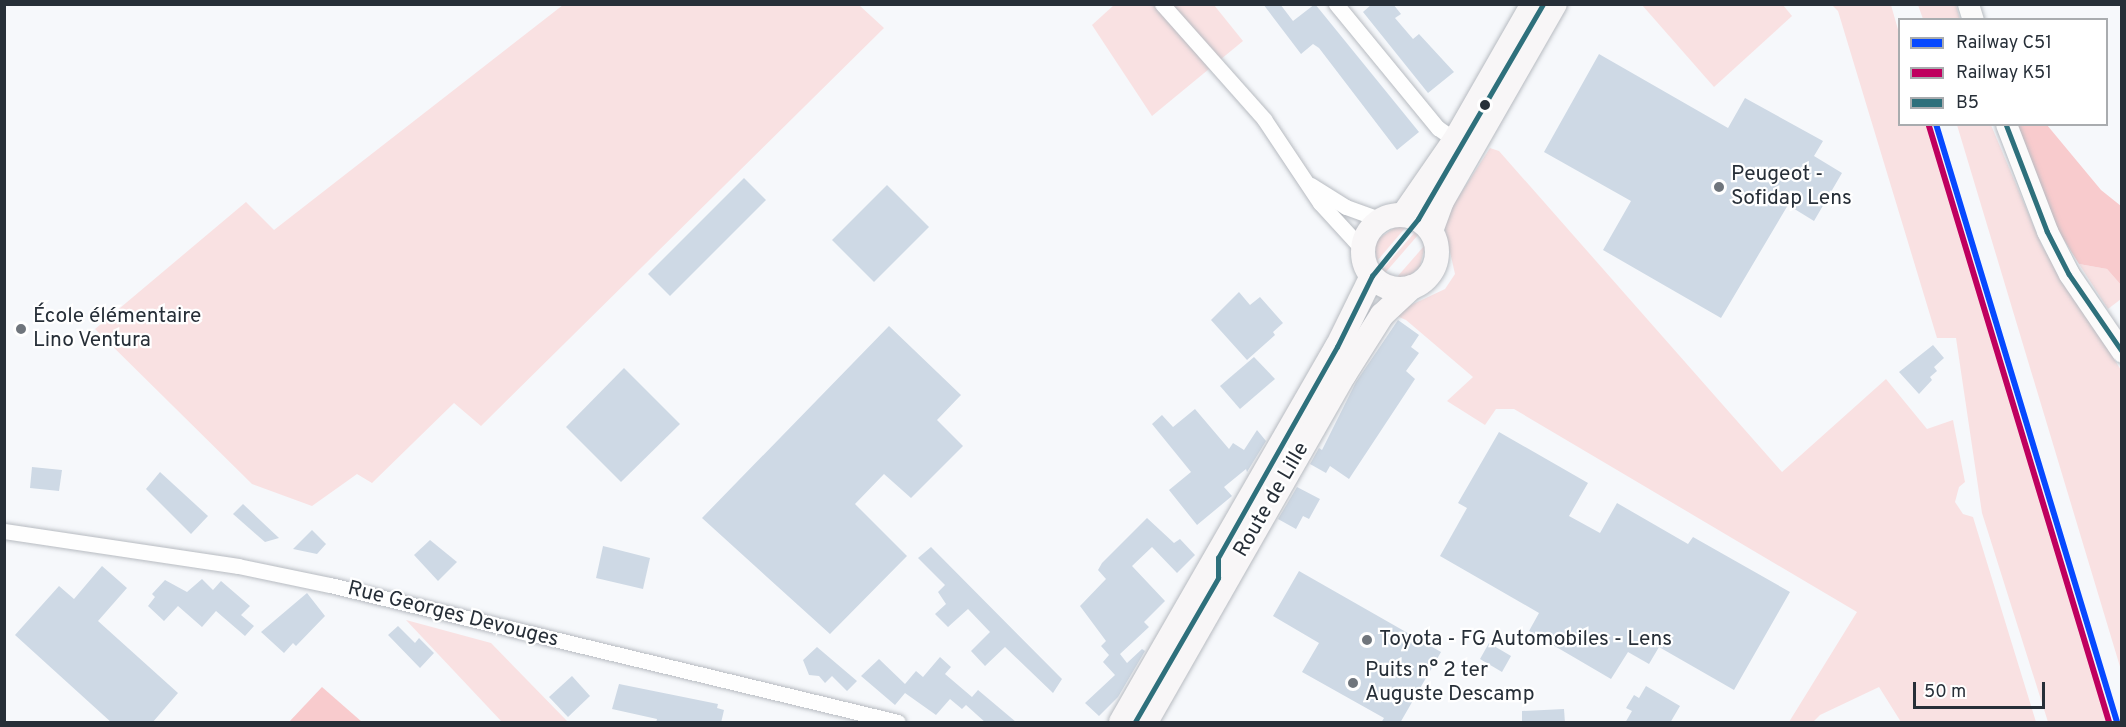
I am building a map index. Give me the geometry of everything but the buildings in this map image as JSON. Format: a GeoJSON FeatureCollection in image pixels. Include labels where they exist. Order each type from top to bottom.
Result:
{"type":"FeatureCollection","features":[{"type":"Feature","properties":{"kind":"main road"},"geometry":{"type":"LineString","coordinates":[[1392,217],[1418,219],[1431,231],[1437,247],[1435,263],[1426,278],[1412,287],[1393,288],[1372,276],[1363,250],[1368,232],[1392,217],[1455,140],[1533,4]]}},
{"type":"Feature","properties":{"kind":"main road"},"geometry":{"type":"LineString","coordinates":[[1431,231],[1442,201],[1556,4]]}},
{"type":"Feature","properties":{"kind":"main road","name":"Route de Lille"},"geometry":{"type":"LineString","coordinates":[[1121,723],[1331,357],[1372,276]]}},
{"type":"Feature","properties":{"kind":"main road","name":"Route de Lille"},"geometry":{"type":"LineString","coordinates":[[1146,723],[1344,375],[1382,315],[1412,287]]}},
{"type":"Feature","properties":{"kind":"street"},"geometry":{"type":"LineString","coordinates":[[1162,4],[1264,119],[1303,180],[1363,250]]}},
{"type":"Feature","properties":{"kind":"street"},"geometry":{"type":"LineString","coordinates":[[1336,4],[1438,128],[1455,140]]}},
{"type":"Feature","properties":{"kind":"street"},"geometry":{"type":"LineString","coordinates":[[2007,126],[2047,231],[2069,274],[2121,352]]}},
{"type":"Feature","properties":{"kind":"street"},"geometry":{"type":"LineString","coordinates":[[1303,180],[1346,207],[1392,217]]}},
{"type":"Feature","properties":{"kind":"street","name":"Rue Georges Devouges"},"geometry":{"type":"LineString","coordinates":[[4,531],[238,566],[330,585],[898,723]]}},
{"type":"Feature","properties":{"kind":"shaded area"},"geometry":{"type":"Polygon","coordinates":[[[563,5],[859,5],[884,28],[481,426],[454,403],[372,483],[357,474],[312,506],[252,484],[95,329],[246,202],[274,230],[563,5]]]}},
{"type":"Feature","properties":{"kind":"shaded area"},"geometry":{"type":"Polygon","coordinates":[[[1114,5],[1214,5],[1243,41],[1152,116],[1092,25],[1114,5]]]}},
{"type":"Feature","properties":{"kind":"shaded area"},"geometry":{"type":"Polygon","coordinates":[[[1642,5],[1783,5],[1792,16],[1714,87],[1642,5]]]}},
{"type":"Feature","properties":{"kind":"shaded area"},"geometry":{"type":"Polygon","coordinates":[[[1832,5],[1891,5],[1898,30],[1898,126],[1927,126],[2109,722],[2048,722],[1982,513],[1956,338],[1937,338],[1838,11],[1832,5]]]}},
{"type":"Feature","properties":{"kind":"shaded area"},"geometry":{"type":"Polygon","coordinates":[[[1918,5],[1956,5],[1960,18],[1923,18],[1918,5]]]}},
{"type":"Feature","properties":{"kind":"shaded area"},"geometry":{"type":"Polygon","coordinates":[[[1957,126],[1991,126],[2042,246],[2121,370],[2121,670],[1957,126]]]}},
{"type":"Feature","properties":{"kind":"shaded area"},"geometry":{"type":"Polygon","coordinates":[[[2018,126],[2048,126],[2101,190],[2121,206],[2121,285],[2107,269],[2079,264],[2056,227],[2018,126]]]}},
{"type":"Feature","properties":{"kind":"shaded area"},"geometry":{"type":"Polygon","coordinates":[[[1490,148],[1499,151],[1782,472],[1886,379],[1927,429],[1953,420],[1965,482],[1959,487],[1955,502],[1963,514],[1973,517],[2036,722],[1901,722],[1879,687],[1820,715],[1813,722],[1789,722],[1857,612],[1514,409],[1496,409],[1485,425],[1447,401],[1473,377],[1406,320],[1392,314],[1445,289],[1455,274],[1443,221],[1490,148]]]}},
{"type":"Feature","properties":{"kind":"shaded area"},"geometry":{"type":"Polygon","coordinates":[[[1397,226],[1406,227],[1377,261],[1375,248],[1378,239],[1397,226]]]}},
{"type":"Feature","properties":{"kind":"shaded area"},"geometry":{"type":"Polygon","coordinates":[[[1415,232],[1418,235],[1385,273],[1382,270],[1415,232]]]}},
{"type":"Feature","properties":{"kind":"shaded area"},"geometry":{"type":"Polygon","coordinates":[[[1425,245],[1420,267],[1409,276],[1397,277],[1425,245]]]}},
{"type":"Feature","properties":{"kind":"shaded area"},"geometry":{"type":"Polygon","coordinates":[[[2079,264],[2107,269],[2121,285],[2121,299],[2108,309],[2079,264]]]}},
{"type":"Feature","properties":{"kind":"shaded area"},"geometry":{"type":"Polygon","coordinates":[[[406,620],[491,643],[568,722],[502,722],[406,620]]]}},
{"type":"Feature","properties":{"kind":"shaded area"},"geometry":{"type":"Polygon","coordinates":[[[322,687],[362,722],[289,722],[322,687]]]}},
{"type":"Feature","properties":{"kind":"rail line","name":"K51"},"geometry":{"type":"LineString","coordinates":[[1929,126],[2109,722]]}},
{"type":"Feature","properties":{"kind":"rail line","name":"C51"},"geometry":{"type":"LineString","coordinates":[[1937,126],[2117,722]]}},
{"type":"Feature","properties":{"kind":"transit line","name":"B5"},"geometry":{"type":"LineString","coordinates":[[1135,722],[1218,578],[1218,558],[1337,347],[1372,276],[1418,219],[1543,4]]}},
{"type":"Feature","properties":{"kind":"transit line","name":"B5"},"geometry":{"type":"LineString","coordinates":[[2007,126],[2047,231],[2069,274],[2122,351]]}},
{"type":"Feature","properties":{"kind":"place","name":"Peugeot - Sofidap Lens"},"geometry":{"type":"Point","coordinates":[1719,187]}},
{"type":"Feature","properties":{"kind":"place","name":"École élémentaire Lino Ventura"},"geometry":{"type":"Point","coordinates":[21,329]}},
{"type":"Feature","properties":{"kind":"place","name":"Toyota - FG Automobiles - Lens"},"geometry":{"type":"Point","coordinates":[1367,640]}},
{"type":"Feature","properties":{"kind":"place","name":"Puits n° 2 ter Auguste Descamp"},"geometry":{"type":"Point","coordinates":[1353,683]}}]}
